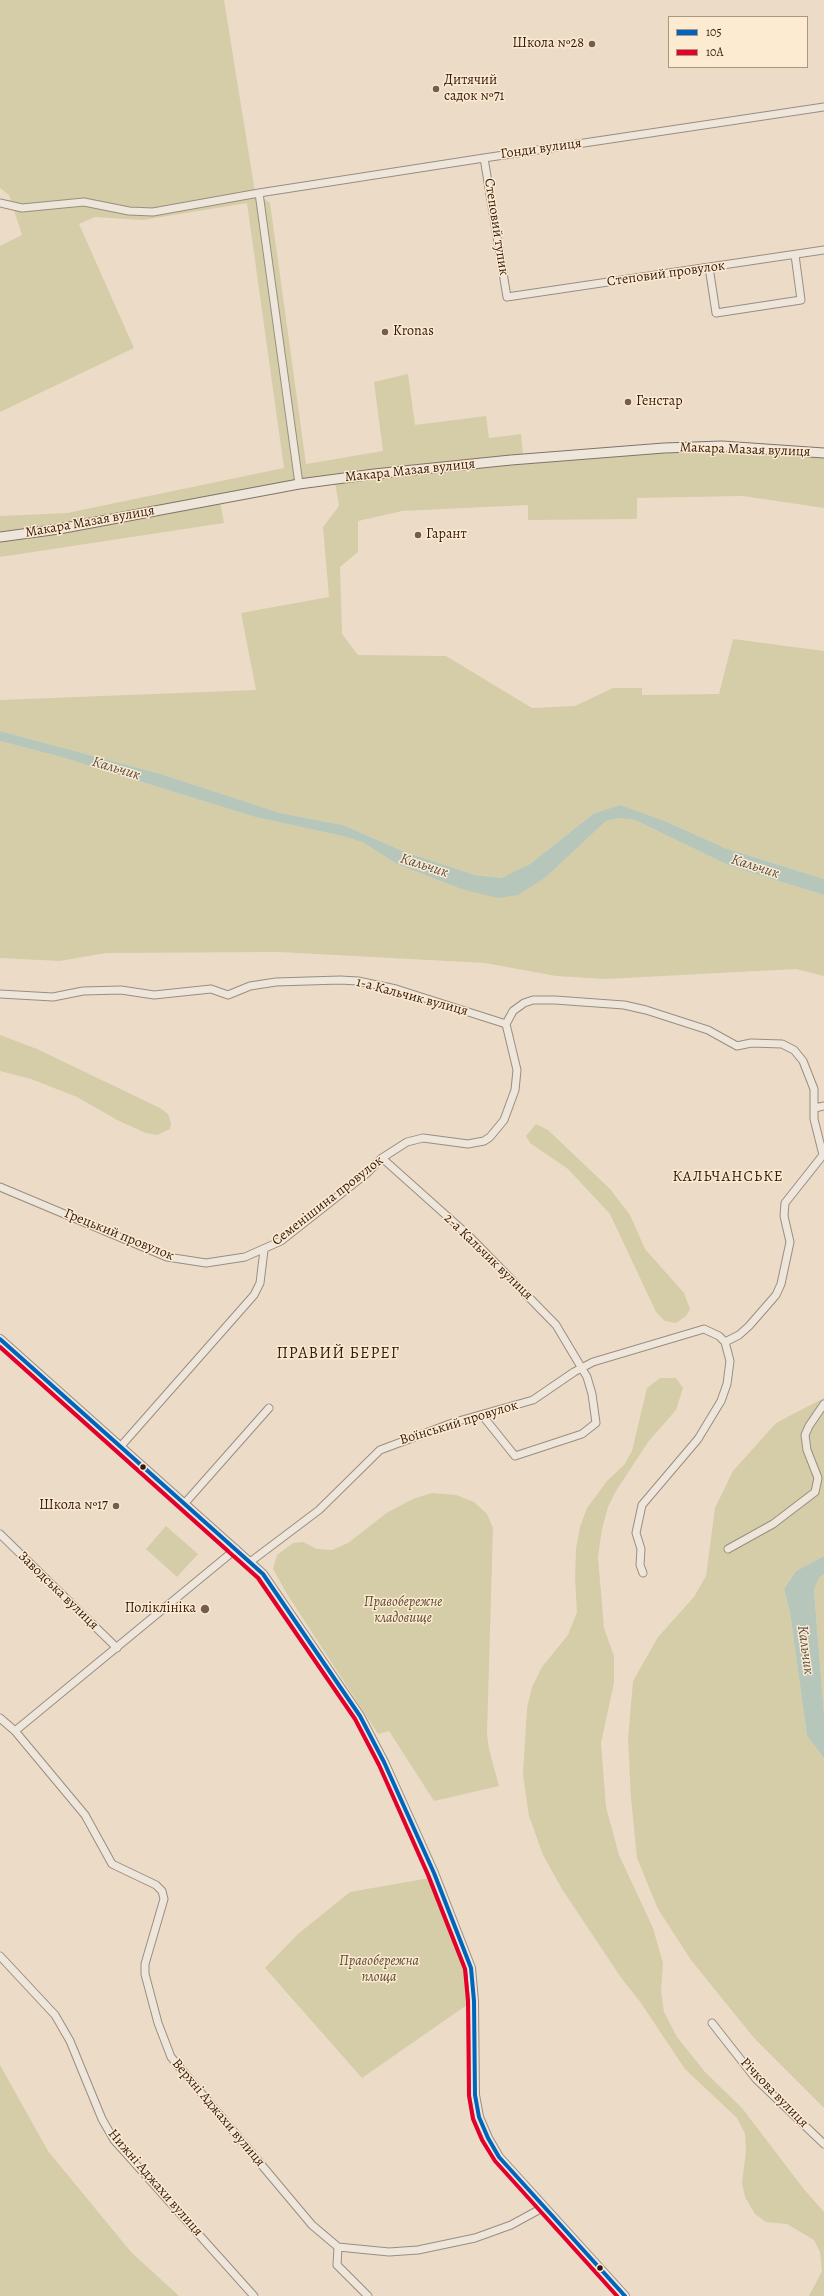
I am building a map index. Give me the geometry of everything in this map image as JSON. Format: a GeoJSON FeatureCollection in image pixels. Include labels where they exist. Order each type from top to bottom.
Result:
{"type":"FeatureCollection","features":[{"type":"Feature","properties":{"kind":"main road","name":"Макара Мазая вулиця"},"geometry":{"type":"LineString","coordinates":[[0,537],[59,529],[299,484],[358,476],[511,460],[664,448],[722,446],[824,453]]}},
{"type":"Feature","properties":{"kind":"street","name":"Гонди вулиця"},"geometry":{"type":"LineString","coordinates":[[0,203],[22,208],[84,202],[130,211],[153,212],[259,193],[824,107]]}},
{"type":"Feature","properties":{"kind":"street","name":"Степовий тупик"},"geometry":{"type":"LineString","coordinates":[[484,158],[507,297]]}},
{"type":"Feature","properties":{"kind":"street"},"geometry":{"type":"LineString","coordinates":[[259,193],[299,484]]}},
{"type":"Feature","properties":{"kind":"street","name":"Степовий провулок"},"geometry":{"type":"LineString","coordinates":[[507,297],[824,250]]}},
{"type":"Feature","properties":{"kind":"street"},"geometry":{"type":"LineString","coordinates":[[709,267],[716,313],[801,300],[795,254]]}},
{"type":"Feature","properties":{"kind":"street","name":"1-а Кальчик вулиця"},"geometry":{"type":"LineString","coordinates":[[0,994],[53,997],[101,990],[137,991],[154,995],[211,989],[228,995],[250,986],[276,982],[340,980],[358,981],[396,989],[506,1024]]}},
{"type":"Feature","properties":{"kind":"street"},"geometry":{"type":"LineString","coordinates":[[506,1024],[513,1011],[524,1003],[533,1000],[624,1005],[646,1010],[708,1030],[737,1046],[751,1043],[774,1043],[794,1050],[803,1061],[811,1078],[815,1095],[815,1126],[823,1154],[785,1204],[784,1216],[790,1242],[781,1284],[773,1300],[739,1335],[725,1342]]}},
{"type":"Feature","properties":{"kind":"street","name":"Семенішина провулок"},"geometry":{"type":"LineString","coordinates":[[121,1446],[254,1295],[260,1283],[264,1250],[297,1230],[366,1174],[382,1158],[396,1148],[413,1140],[422,1138],[476,1143],[490,1138],[510,1109],[515,1090],[517,1070],[506,1024]]}},
{"type":"Feature","properties":{"kind":"street"},"geometry":{"type":"LineString","coordinates":[[815,1108],[824,1106]]}},
{"type":"Feature","properties":{"kind":"street","name":"2-а Кальчик вулиця"},"geometry":{"type":"LineString","coordinates":[[382,1158],[441,1210],[513,1278],[556,1325],[590,1385],[596,1423],[586,1433],[515,1456],[486,1420],[484,1414]]}},
{"type":"Feature","properties":{"kind":"street","name":"Грецький провулок"},"geometry":{"type":"LineString","coordinates":[[0,1187],[167,1256],[206,1263],[245,1257],[264,1250]]}},
{"type":"Feature","properties":{"kind":"street"},"geometry":{"type":"LineString","coordinates":[[581,1367],[605,1358],[704,1329],[716,1334],[725,1342],[729,1354],[730,1366],[727,1384],[721,1401],[698,1439],[658,1488],[642,1505],[636,1533],[641,1549],[640,1565],[643,1573]]}},
{"type":"Feature","properties":{"kind":"street"},"geometry":{"type":"LineString","coordinates":[[0,1338],[250,1562],[272,1586],[360,1716],[384,1762],[434,1873],[471,1968],[474,2001],[475,2095],[479,2117],[488,2138],[499,2157],[625,2296]]}},
{"type":"Feature","properties":{"kind":"street","name":"Воїнський провулок"},"geometry":{"type":"LineString","coordinates":[[250,1562],[319,1510],[380,1450],[455,1422],[538,1397],[581,1367]]}},
{"type":"Feature","properties":{"kind":"street"},"geometry":{"type":"LineString","coordinates":[[728,1549],[773,1524],[815,1492],[818,1478],[807,1450],[805,1435],[809,1426],[824,1404]]}},
{"type":"Feature","properties":{"kind":"street"},"geometry":{"type":"LineString","coordinates":[[185,1503],[269,1408]]}},
{"type":"Feature","properties":{"kind":"street","name":"Заводська вулиця"},"geometry":{"type":"LineString","coordinates":[[0,1534],[116,1648]]}},
{"type":"Feature","properties":{"kind":"street"},"geometry":{"type":"LineString","coordinates":[[15,1731],[236,1549]]}},
{"type":"Feature","properties":{"kind":"street","name":"Верхні Аджахи вулиця"},"geometry":{"type":"LineString","coordinates":[[0,1718],[15,1731],[85,1815],[112,1864],[156,1885],[162,1891],[164,1898],[145,1964],[145,1974],[158,2023],[171,2057],[312,2225],[338,2246]]}},
{"type":"Feature","properties":{"kind":"street","name":"Нижні Аджахи вулиця"},"geometry":{"type":"LineString","coordinates":[[0,1956],[55,2015],[70,2041],[102,2119],[114,2140],[254,2296]]}},
{"type":"Feature","properties":{"kind":"street","name":"Річкова вулиця"},"geometry":{"type":"LineString","coordinates":[[712,2023],[756,2079],[824,2144]]}},
{"type":"Feature","properties":{"kind":"street"},"geometry":{"type":"LineString","coordinates":[[368,2296],[337,2265],[338,2246],[389,2252],[418,2250],[475,2238],[511,2226],[544,2207]]}},
{"type":"Feature","properties":{"kind":"green space"},"geometry":{"type":"Polygon","coordinates":[[[0,0],[224,0],[255,192],[270,203],[306,464],[383,451],[374,382],[408,374],[415,425],[486,416],[489,438],[521,434],[523,456],[374,471],[58,527],[0,535],[0,516],[67,513],[284,468],[247,203],[143,220],[95,217],[79,224],[134,348],[0,412],[0,246],[22,235],[9,195],[0,188],[0,0]]]}},
{"type":"Feature","properties":{"kind":"green space"},"geometry":{"type":"Polygon","coordinates":[[[722,450],[824,456],[824,508],[743,496],[637,498],[637,519],[528,520],[528,505],[402,511],[358,521],[358,552],[340,567],[342,634],[358,655],[446,656],[532,708],[575,706],[613,688],[642,688],[642,695],[719,694],[733,639],[824,651],[824,879],[725,848],[667,822],[593,814],[530,864],[501,878],[475,875],[405,852],[343,825],[280,813],[161,774],[0,731],[0,700],[256,690],[241,613],[329,597],[323,527],[339,506],[335,482],[511,463],[664,451],[722,450]]]}},
{"type":"Feature","properties":{"kind":"green space"},"geometry":{"type":"Polygon","coordinates":[[[220,502],[224,523],[0,557],[0,540],[220,502]]]}},
{"type":"Feature","properties":{"kind":"green space"},"geometry":{"type":"Polygon","coordinates":[[[0,741],[61,757],[255,817],[342,836],[362,842],[397,864],[461,889],[498,897],[546,877],[606,821],[619,818],[635,820],[730,866],[824,895],[824,976],[796,969],[606,979],[556,976],[485,963],[279,952],[106,953],[60,961],[0,958],[0,741]]]}},
{"type":"Feature","properties":{"kind":"green space"},"geometry":{"type":"Polygon","coordinates":[[[0,1035],[37,1049],[160,1108],[168,1114],[171,1123],[170,1129],[157,1135],[146,1133],[119,1121],[77,1097],[31,1079],[0,1071],[0,1035]]]}},
{"type":"Feature","properties":{"kind":"green space"},"geometry":{"type":"Polygon","coordinates":[[[536,1124],[548,1130],[610,1189],[630,1215],[645,1249],[684,1293],[690,1309],[686,1316],[676,1323],[665,1321],[656,1312],[610,1214],[568,1169],[530,1143],[526,1136],[536,1124]]]}},
{"type":"Feature","properties":{"kind":"green space"},"geometry":{"type":"Polygon","coordinates":[[[660,1378],[676,1378],[683,1388],[676,1410],[648,1442],[616,1491],[608,1507],[602,1529],[598,1557],[604,1628],[614,1656],[614,1683],[601,1743],[606,1807],[619,1855],[653,1928],[663,1963],[661,1991],[664,2012],[677,2037],[705,2072],[742,2108],[803,2188],[824,2212],[824,2296],[809,2296],[822,2271],[820,2252],[814,2240],[787,2224],[766,2222],[755,2214],[745,2197],[742,2183],[746,2151],[745,2134],[737,2118],[685,2069],[641,2003],[622,1979],[562,1889],[543,1855],[529,1816],[523,1775],[527,1708],[532,1687],[542,1667],[568,1635],[577,1612],[575,1578],[576,1549],[580,1527],[587,1508],[607,1481],[624,1465],[632,1451],[647,1388],[660,1378]]]}},
{"type":"Feature","properties":{"kind":"green space"},"geometry":{"type":"Polygon","coordinates":[[[824,1398],[824,1556],[796,1571],[784,1589],[790,1612],[807,1736],[824,1758],[824,2108],[754,2038],[691,1960],[658,1909],[637,1858],[631,1798],[628,1739],[633,1681],[658,1637],[694,1597],[706,1576],[715,1508],[733,1471],[776,1423],[824,1398]]]}},
{"type":"Feature","properties":{"kind":"green space","name":"Правобережне кладовище"},"geometry":{"type":"Polygon","coordinates":[[[432,1493],[456,1495],[474,1502],[487,1514],[493,1528],[487,1734],[489,1749],[499,1786],[434,1801],[389,1731],[378,1734],[287,1594],[273,1569],[277,1555],[293,1543],[303,1542],[317,1549],[332,1550],[348,1543],[388,1512],[413,1499],[432,1493]]]}},
{"type":"Feature","properties":{"kind":"green space"},"geometry":{"type":"Polygon","coordinates":[[[166,1526],[198,1554],[177,1577],[146,1549],[166,1526]]]}},
{"type":"Feature","properties":{"kind":"green space"},"geometry":{"type":"Polygon","coordinates":[[[824,1574],[824,1714],[814,1590],[819,1578],[824,1574]]]}},
{"type":"Feature","properties":{"kind":"green space","name":"Правобережна площа"},"geometry":{"type":"Polygon","coordinates":[[[435,1877],[461,1939],[474,2000],[362,2078],[265,1968],[298,1934],[350,1892],[435,1877]]]}},
{"type":"Feature","properties":{"kind":"green space"},"geometry":{"type":"Polygon","coordinates":[[[0,2065],[48,2151],[131,2252],[179,2296],[0,2296],[0,2065]]]}},
{"type":"Feature","properties":{"kind":"water","name":"Кальчик"},"geometry":{"type":"Polygon","coordinates":[[[0,731],[161,774],[280,813],[343,825],[405,852],[475,875],[501,878],[530,864],[593,814],[620,805],[667,822],[725,848],[824,879],[824,895],[730,866],[635,820],[619,818],[606,821],[546,877],[518,895],[498,898],[461,889],[397,864],[362,842],[342,836],[255,817],[61,757],[0,741],[0,731]]]}},
{"type":"Feature","properties":{"kind":"water","name":"Кальчик"},"geometry":{"type":"Polygon","coordinates":[[[824,1556],[824,1574],[819,1578],[814,1590],[824,1714],[824,1758],[807,1736],[790,1612],[784,1589],[796,1571],[824,1556]]]}},
{"type":"Feature","properties":{"kind":"transit line","name":"105"},"geometry":{"type":"LineString","coordinates":[[0,1339],[263,1574],[360,1716],[384,1762],[434,1873],[471,1968],[474,2001],[475,2095],[479,2117],[488,2138],[499,2157],[625,2296]]}},
{"type":"Feature","properties":{"kind":"transit line","name":"10А"},"geometry":{"type":"LineString","coordinates":[[0,1347],[258,1578],[355,1719],[379,1765],[428,1875],[465,1969],[468,2001],[469,2096],[473,2119],[482,2140],[495,2161],[617,2296]]}},
{"type":"Feature","properties":{"kind":"place","name":"Школа №28"},"geometry":{"type":"Point","coordinates":[592,44]}},
{"type":"Feature","properties":{"kind":"place","name":"Дитячий садок №71"},"geometry":{"type":"Point","coordinates":[436,89]}},
{"type":"Feature","properties":{"kind":"place","name":"Kronas"},"geometry":{"type":"Point","coordinates":[385,332]}},
{"type":"Feature","properties":{"kind":"place","name":"Генстар"},"geometry":{"type":"Point","coordinates":[628,402]}},
{"type":"Feature","properties":{"kind":"place","name":"Гарант"},"geometry":{"type":"Point","coordinates":[418,535]}},
{"type":"Feature","properties":{"kind":"place","name":"Школа №17"},"geometry":{"type":"Point","coordinates":[116,1506]}},
{"type":"Feature","properties":{"kind":"place","name":"Поліклініка"},"geometry":{"type":"Point","coordinates":[205,1609]}},
{"type":"Feature","properties":{"kind":"district","name":"КАЛЬЧАНСЬКЕ"},"geometry":{"type":"Point","coordinates":[728,1177]}},
{"type":"Feature","properties":{"kind":"district","name":"ПРАВИЙ БЕРЕГ"},"geometry":{"type":"Point","coordinates":[338,1354]}}]}
